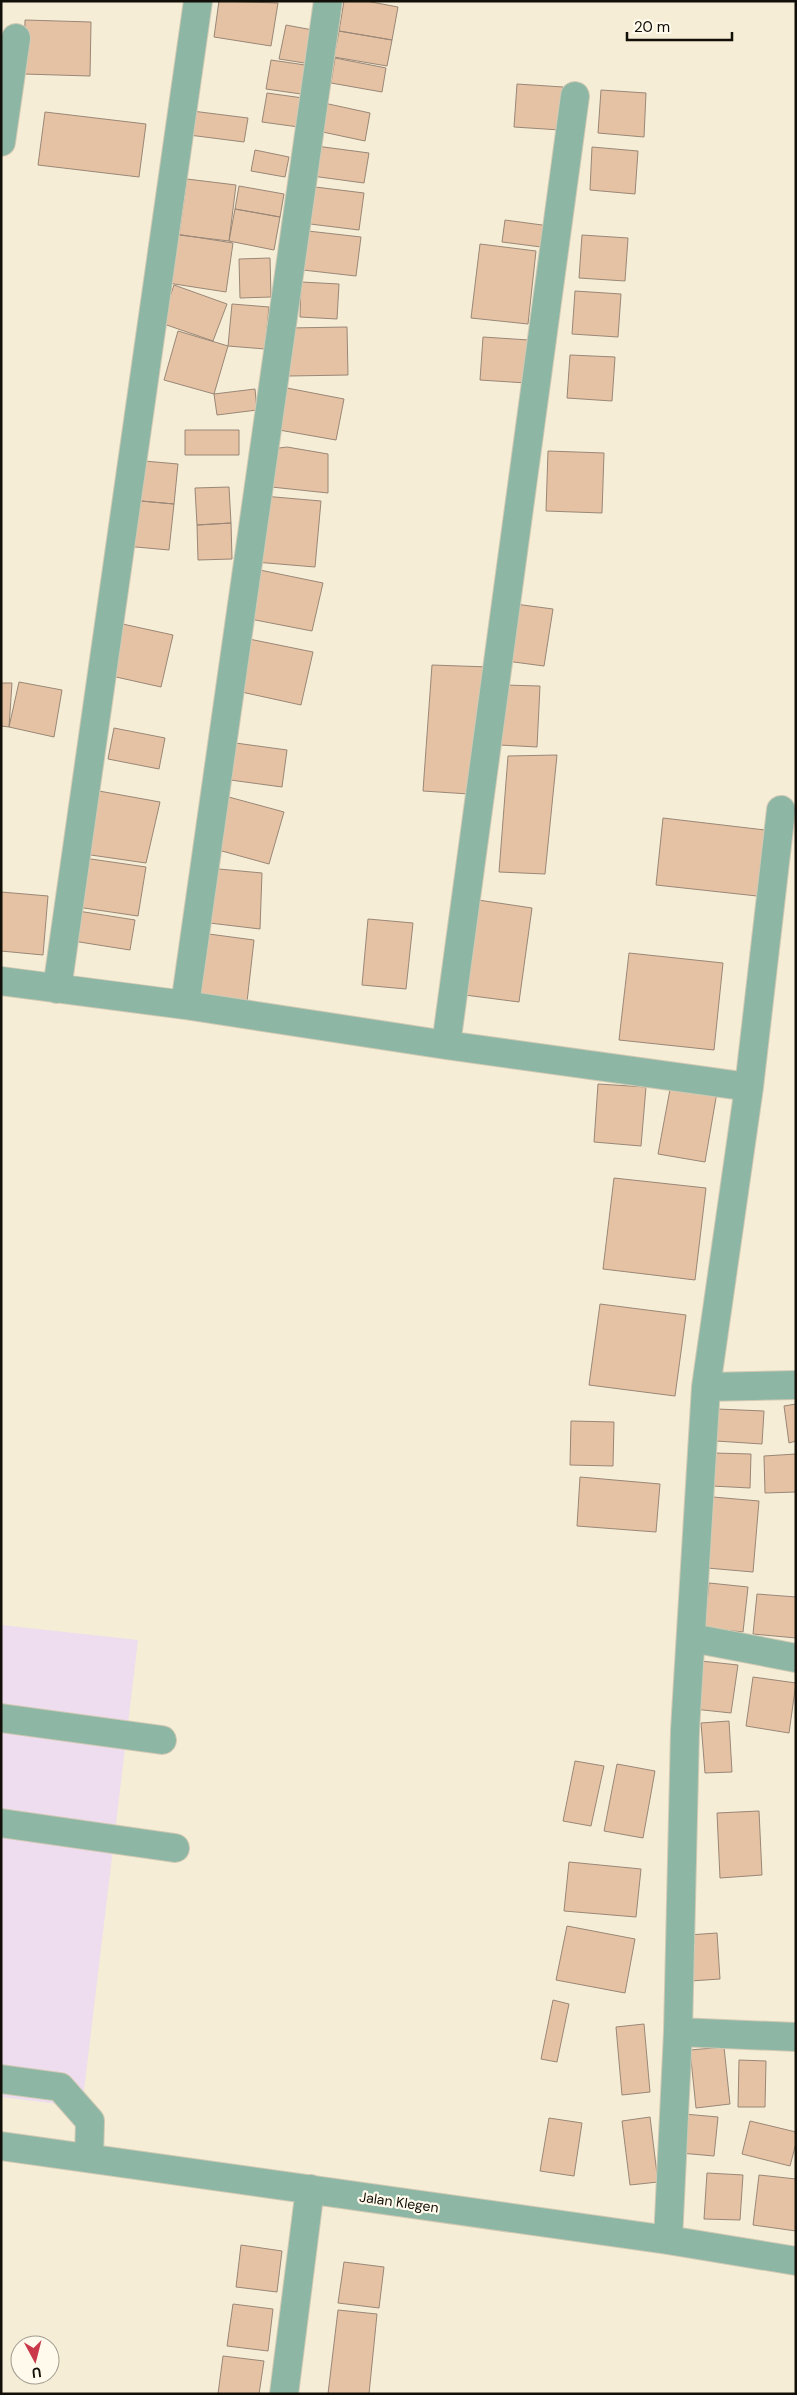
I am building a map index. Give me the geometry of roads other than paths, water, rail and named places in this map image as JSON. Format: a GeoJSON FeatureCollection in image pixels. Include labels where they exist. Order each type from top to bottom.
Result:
{"type":"FeatureCollection","features":[{"type":"Feature","properties":{"kind":"street"},"geometry":{"type":"LineString","coordinates":[[57,989],[198,1]]}},
{"type":"Feature","properties":{"kind":"street"},"geometry":{"type":"LineString","coordinates":[[185,1005],[328,1]]}},
{"type":"Feature","properties":{"kind":"street"},"geometry":{"type":"LineString","coordinates":[[1,142],[16,38]]}},
{"type":"Feature","properties":{"kind":"street"},"geometry":{"type":"LineString","coordinates":[[446,1045],[575,96]]}},
{"type":"Feature","properties":{"kind":"street"},"geometry":{"type":"LineString","coordinates":[[668,2240],[678,2032],[685,1730],[706,1387],[749,1087],[781,810]]}},
{"type":"Feature","properties":{"kind":"street"},"geometry":{"type":"LineString","coordinates":[[1,981],[185,1005],[446,1045],[749,1087]]}},
{"type":"Feature","properties":{"kind":"street"},"geometry":{"type":"LineString","coordinates":[[706,1387],[796,1385]]}},
{"type":"Feature","properties":{"kind":"street"},"geometry":{"type":"LineString","coordinates":[[692,1638],[796,1658]]}},
{"type":"Feature","properties":{"kind":"street"},"geometry":{"type":"LineString","coordinates":[[1,1718],[162,1740]]}},
{"type":"Feature","properties":{"kind":"street"},"geometry":{"type":"LineString","coordinates":[[1,1823],[175,1848]]}},
{"type":"Feature","properties":{"kind":"street"},"geometry":{"type":"LineString","coordinates":[[678,2032],[796,2037]]}},
{"type":"Feature","properties":{"kind":"street"},"geometry":{"type":"LineString","coordinates":[[1,2079],[60,2086],[90,2121],[89,2157]]}},
{"type":"Feature","properties":{"kind":"street","name":"Jalan Klegen"},"geometry":{"type":"LineString","coordinates":[[1,2146],[668,2240],[796,2261]]}},
{"type":"Feature","properties":{"kind":"street"},"geometry":{"type":"LineString","coordinates":[[284,2394],[310,2189]]}}]}
